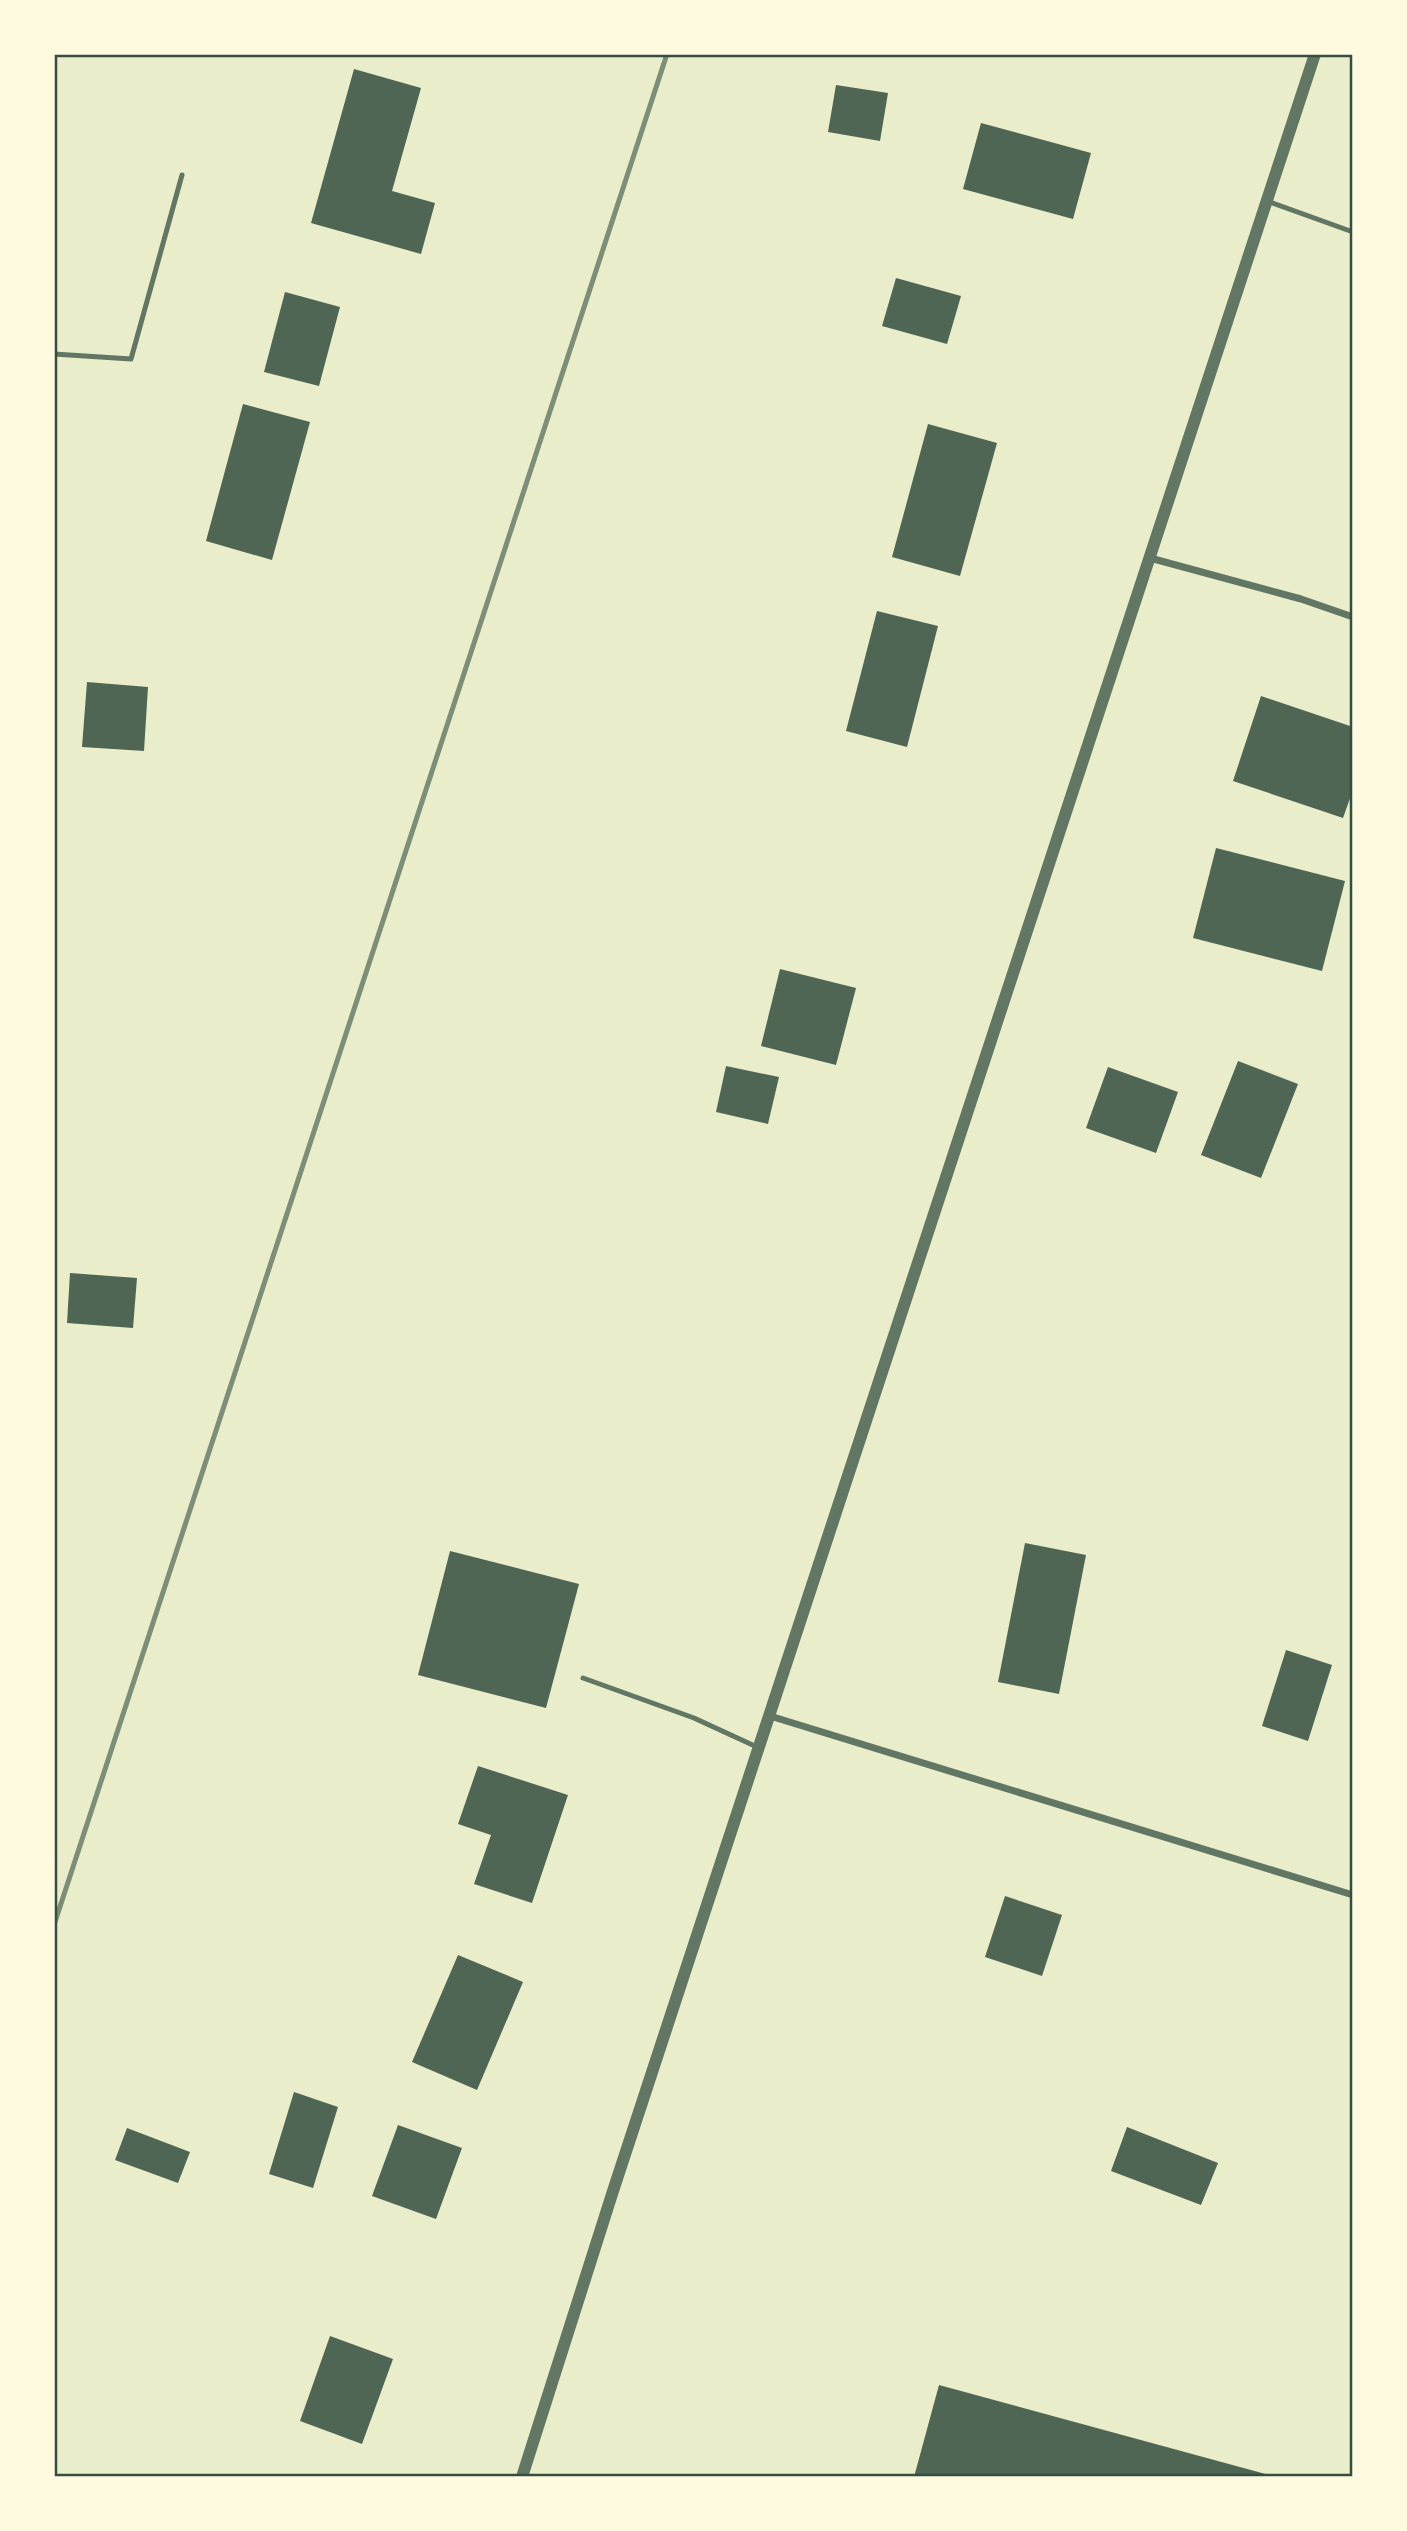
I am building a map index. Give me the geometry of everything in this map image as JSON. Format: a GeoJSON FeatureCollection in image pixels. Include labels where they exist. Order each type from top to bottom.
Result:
{"type":"FeatureCollection","features":[{"type":"Feature","properties":{"kind":"street"},"geometry":{"type":"LineString","coordinates":[[522,2477],[613,2191],[1315,54]]}},
{"type":"Feature","properties":{"kind":"street"},"geometry":{"type":"LineString","coordinates":[[1150,558],[1301,599],[1353,617]]}},
{"type":"Feature","properties":{"kind":"street"},"geometry":{"type":"LineString","coordinates":[[770,1716],[1353,1895]]}},
{"type":"Feature","properties":{"kind":"lane"},"geometry":{"type":"LineString","coordinates":[[54,354],[131,359],[182,176]]}},
{"type":"Feature","properties":{"kind":"lane"},"geometry":{"type":"LineString","coordinates":[[1267,201],[1353,232]]}},
{"type":"Feature","properties":{"kind":"lane"},"geometry":{"type":"LineString","coordinates":[[583,1678],[694,1718],[760,1748]]}},
{"type":"Feature","properties":{"kind":"building"},"geometry":{"type":"Polygon","coordinates":[[[354,69],[421,88],[392,191],[435,203],[421,254],[311,223],[354,69]]]}},
{"type":"Feature","properties":{"kind":"building"},"geometry":{"type":"Polygon","coordinates":[[[836,85],[888,93],[880,141],[828,132],[836,85]]]}},
{"type":"Feature","properties":{"kind":"building"},"geometry":{"type":"Polygon","coordinates":[[[981,123],[1091,153],[1073,219],[963,189],[981,123]]]}},
{"type":"Feature","properties":{"kind":"building"},"geometry":{"type":"Polygon","coordinates":[[[896,278],[961,296],[947,344],[882,326],[896,278]]]}},
{"type":"Feature","properties":{"kind":"building"},"geometry":{"type":"Polygon","coordinates":[[[285,292],[340,307],[319,386],[264,372],[285,292]]]}},
{"type":"Feature","properties":{"kind":"building"},"geometry":{"type":"Polygon","coordinates":[[[243,404],[310,422],[272,560],[206,541],[243,404]]]}},
{"type":"Feature","properties":{"kind":"building"},"geometry":{"type":"Polygon","coordinates":[[[928,424],[997,443],[960,576],[892,557],[928,424]]]}},
{"type":"Feature","properties":{"kind":"building"},"geometry":{"type":"Polygon","coordinates":[[[877,611],[938,626],[907,747],[846,731],[877,611]]]}},
{"type":"Feature","properties":{"kind":"building"},"geometry":{"type":"Polygon","coordinates":[[[87,682],[148,687],[144,751],[82,747],[87,682]]]}},
{"type":"Feature","properties":{"kind":"building"},"geometry":{"type":"Polygon","coordinates":[[[1261,696],[1353,727],[1353,790],[1343,818],[1233,781],[1261,696]]]}},
{"type":"Feature","properties":{"kind":"building"},"geometry":{"type":"Polygon","coordinates":[[[1216,848],[1345,881],[1322,971],[1193,938],[1216,848]]]}},
{"type":"Feature","properties":{"kind":"building"},"geometry":{"type":"Polygon","coordinates":[[[780,969],[856,988],[836,1065],[761,1046],[780,969]]]}},
{"type":"Feature","properties":{"kind":"building"},"geometry":{"type":"Polygon","coordinates":[[[1238,1061],[1298,1084],[1261,1178],[1201,1155],[1238,1061]]]}},
{"type":"Feature","properties":{"kind":"building"},"geometry":{"type":"Polygon","coordinates":[[[726,1066],[779,1077],[768,1124],[716,1112],[726,1066]]]}},
{"type":"Feature","properties":{"kind":"building"},"geometry":{"type":"Polygon","coordinates":[[[1108,1067],[1178,1092],[1156,1153],[1086,1128],[1108,1067]]]}},
{"type":"Feature","properties":{"kind":"building"},"geometry":{"type":"Polygon","coordinates":[[[70,1273],[137,1278],[133,1328],[67,1323],[70,1273]]]}},
{"type":"Feature","properties":{"kind":"building"},"geometry":{"type":"Polygon","coordinates":[[[1025,1543],[1086,1555],[1059,1694],[998,1682],[1025,1543]]]}},
{"type":"Feature","properties":{"kind":"building"},"geometry":{"type":"Polygon","coordinates":[[[450,1551],[579,1584],[546,1708],[418,1675],[450,1551]]]}},
{"type":"Feature","properties":{"kind":"building"},"geometry":{"type":"Polygon","coordinates":[[[1286,1650],[1332,1665],[1308,1741],[1262,1726],[1286,1650]]]}},
{"type":"Feature","properties":{"kind":"building"},"geometry":{"type":"Polygon","coordinates":[[[478,1766],[568,1795],[532,1903],[474,1884],[491,1835],[458,1824],[478,1766]]]}},
{"type":"Feature","properties":{"kind":"building"},"geometry":{"type":"Polygon","coordinates":[[[1005,1896],[1062,1915],[1042,1976],[985,1957],[1005,1896]]]}},
{"type":"Feature","properties":{"kind":"building"},"geometry":{"type":"Polygon","coordinates":[[[458,1955],[523,1982],[477,2090],[412,2062],[458,1955]]]}},
{"type":"Feature","properties":{"kind":"building"},"geometry":{"type":"Polygon","coordinates":[[[294,2092],[338,2107],[313,2188],[269,2174],[294,2092]]]}},
{"type":"Feature","properties":{"kind":"building"},"geometry":{"type":"Polygon","coordinates":[[[398,2125],[462,2148],[436,2219],[372,2196],[398,2125]]]}},
{"type":"Feature","properties":{"kind":"building"},"geometry":{"type":"Polygon","coordinates":[[[1127,2127],[1218,2163],[1201,2205],[1111,2171],[1127,2127]]]}},
{"type":"Feature","properties":{"kind":"building"},"geometry":{"type":"Polygon","coordinates":[[[127,2128],[190,2152],[178,2183],[115,2160],[127,2128]]]}},
{"type":"Feature","properties":{"kind":"building"},"geometry":{"type":"Polygon","coordinates":[[[330,2336],[393,2359],[362,2444],[300,2421],[330,2336]]]}},
{"type":"Feature","properties":{"kind":"building"},"geometry":{"type":"Polygon","coordinates":[[[939,2385],[1273,2476],[1273,2477],[914,2477],[939,2385]]]}},
{"type":"Feature","properties":{"kind":"railway"},"geometry":{"type":"LineString","coordinates":[[54,1925],[667,54]]}}]}
